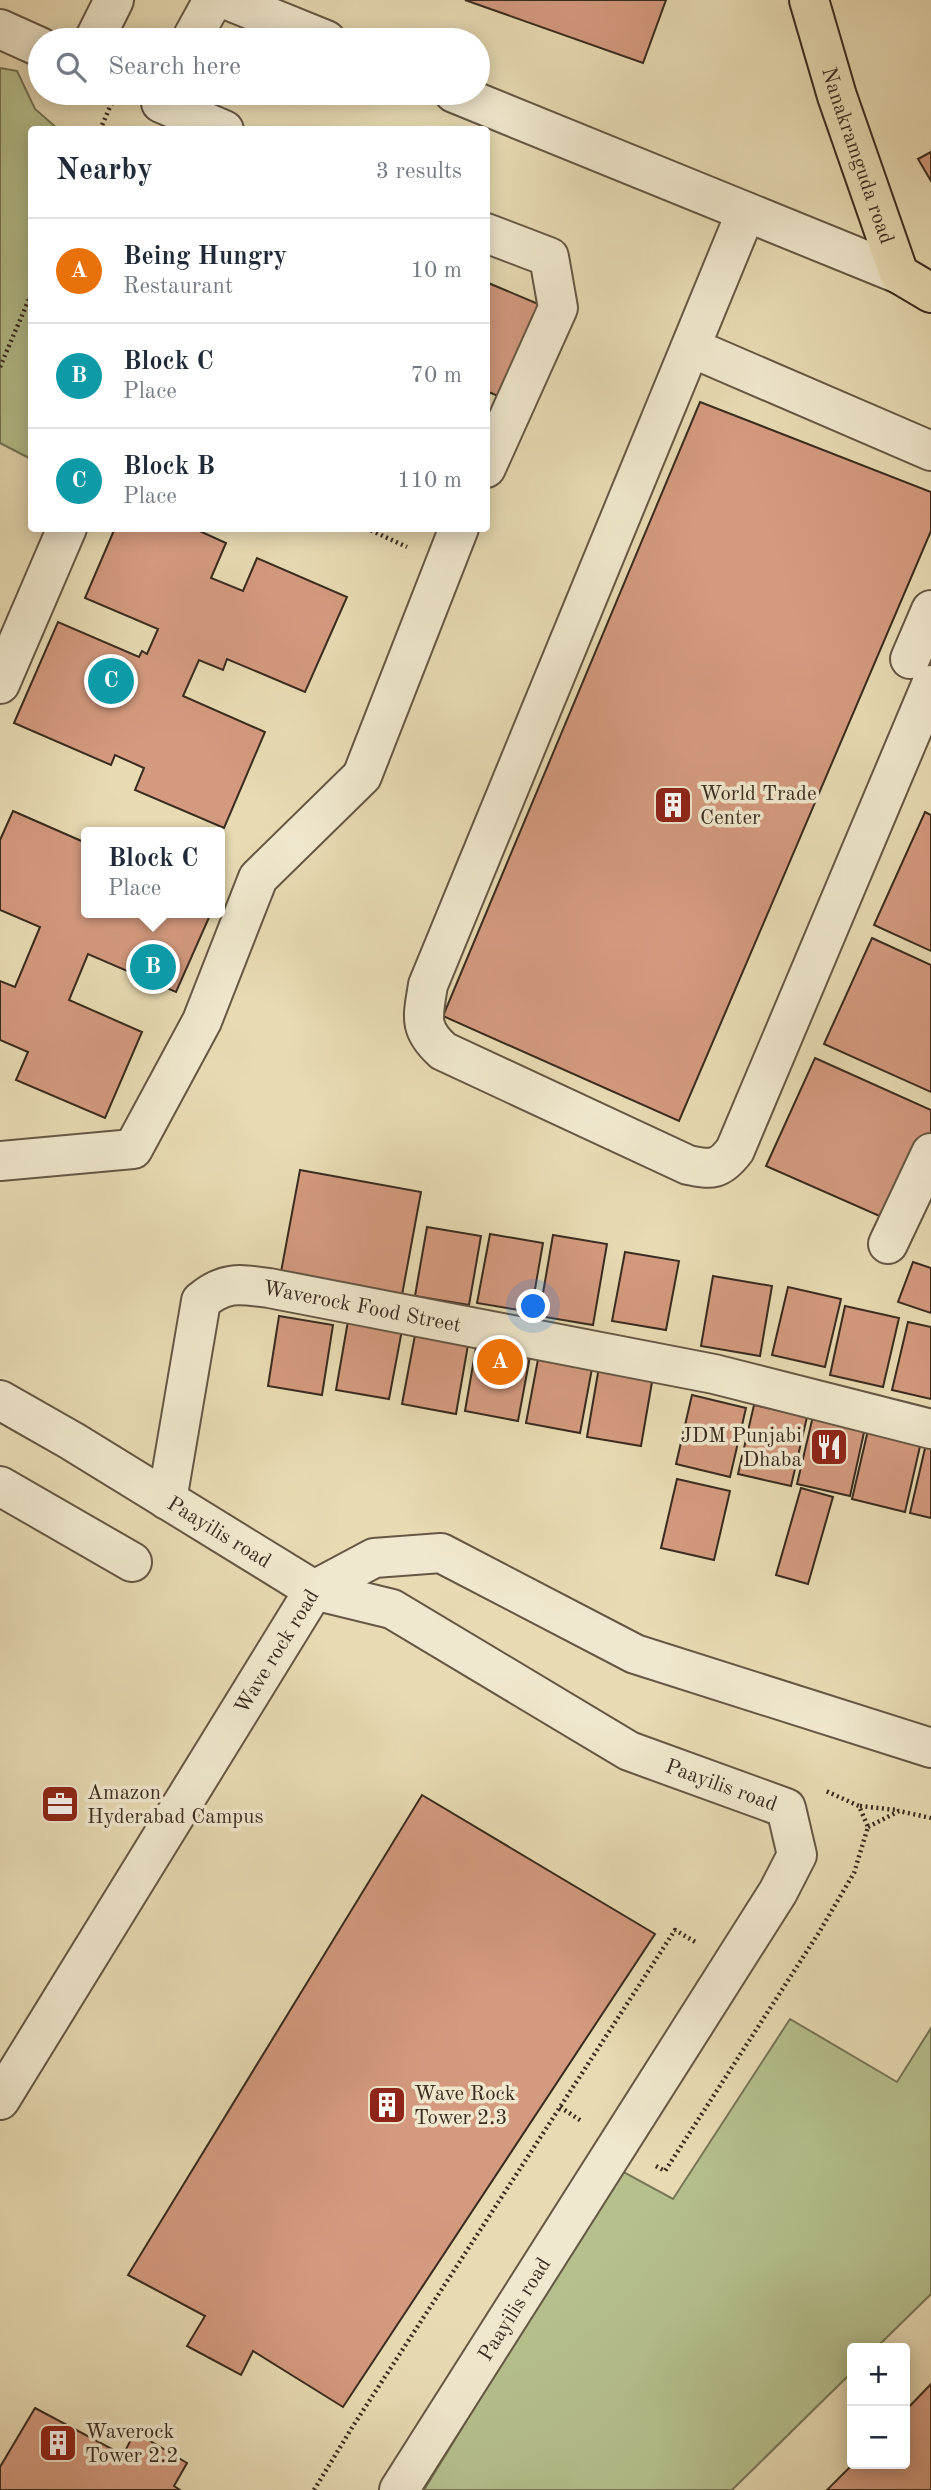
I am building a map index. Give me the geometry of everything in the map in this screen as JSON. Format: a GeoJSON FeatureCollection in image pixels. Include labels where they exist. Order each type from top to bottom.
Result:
{"type":"FeatureCollection","features":[{"type":"Feature","properties":{"kind":"main road","name":"Nanakramguda road"},"geometry":{"type":"LineString","coordinates":[[809,0],[838,96],[899,274]]}},
{"type":"Feature","properties":{"kind":"main road"},"geometry":{"type":"LineString","coordinates":[[899,274],[931,293]]}},
{"type":"Feature","properties":{"kind":"street"},"geometry":{"type":"LineString","coordinates":[[100,28],[114,0]]}},
{"type":"Feature","properties":{"kind":"street"},"geometry":{"type":"LineString","coordinates":[[198,28],[213,0]]}},
{"type":"Feature","properties":{"kind":"street"},"geometry":{"type":"LineString","coordinates":[[227,0],[296,28]]}},
{"type":"Feature","properties":{"kind":"street"},"geometry":{"type":"LineString","coordinates":[[0,29],[28,42]]}},
{"type":"Feature","properties":{"kind":"street"},"geometry":{"type":"LineString","coordinates":[[173,105],[216,126]]}},
{"type":"Feature","properties":{"kind":"street"},"geometry":{"type":"LineString","coordinates":[[483,105],[899,274]]}},
{"type":"Feature","properties":{"kind":"street"},"geometry":{"type":"LineString","coordinates":[[746,212],[428,985],[423,1015],[429,1038],[443,1051],[688,1165],[708,1169],[724,1164],[735,1150],[921,672],[931,610]]}},
{"type":"Feature","properties":{"kind":"street"},"geometry":{"type":"LineString","coordinates":[[490,235],[549,257],[558,308],[490,459]]}},
{"type":"Feature","properties":{"kind":"street"},"geometry":{"type":"LineString","coordinates":[[692,348],[931,451]]}},
{"type":"Feature","properties":{"kind":"street"},"geometry":{"type":"LineString","coordinates":[[0,684],[65,532]]}},
{"type":"Feature","properties":{"kind":"street"},"geometry":{"type":"LineString","coordinates":[[0,1161],[134,1149],[202,1021],[258,878],[362,776],[457,532]]}},
{"type":"Feature","properties":{"kind":"street"},"geometry":{"type":"LineString","coordinates":[[888,1244],[931,1153]]}},
{"type":"Feature","properties":{"kind":"street","name":"Waverock Food Street"},"geometry":{"type":"LineString","coordinates":[[167,1500],[201,1301],[215,1289],[241,1284],[714,1374],[931,1429]]}},
{"type":"Feature","properties":{"kind":"street","name":"Paayilis road"},"geometry":{"type":"LineString","coordinates":[[0,1399],[314,1590],[392,1609],[629,1751],[786,1808],[797,1855],[778,1892],[400,2490]]}},
{"type":"Feature","properties":{"kind":"street"},"geometry":{"type":"LineString","coordinates":[[0,1486],[132,1562]]}},
{"type":"Feature","properties":{"kind":"street","name":"Wave rock road"},"geometry":{"type":"LineString","coordinates":[[0,2100],[314,1590],[374,1558],[441,1553],[635,1654],[931,1748]]}},
{"type":"Feature","properties":{"kind":"path"},"geometry":{"type":"LineString","coordinates":[[102,126],[111,105]]}},
{"type":"Feature","properties":{"kind":"path"},"geometry":{"type":"LineString","coordinates":[[0,367],[28,301]]}},
{"type":"Feature","properties":{"kind":"path"},"geometry":{"type":"LineString","coordinates":[[859,1806],[931,1818]]}},
{"type":"Feature","properties":{"kind":"path"},"geometry":{"type":"LineString","coordinates":[[868,1827],[900,1811]]}},
{"type":"Feature","properties":{"kind":"path"},"geometry":{"type":"LineString","coordinates":[[314,2490],[675,1930]]}},
{"type":"Feature","properties":{"kind":"path"},"geometry":{"type":"LineString","coordinates":[[618,2143],[666,2171],[818,1934]]}},
{"type":"Feature","properties":{"kind":"green space"},"geometry":{"type":"Polygon","coordinates":[[[0,68],[17,71],[28,94],[28,105],[33,105],[55,126],[28,126],[28,457],[0,443],[0,68]]]}},
{"type":"Feature","properties":{"kind":"green space"},"geometry":{"type":"Polygon","coordinates":[[[790,2019],[897,2082],[931,2028],[931,2294],[881,2343],[847,2343],[847,2377],[732,2490],[424,2490],[620,2170],[673,2199],[790,2019]]]}},
{"type":"Feature","properties":{"kind":"building"},"geometry":{"type":"Polygon","coordinates":[[[465,0],[666,0],[643,63],[465,0]]]}},
{"type":"Feature","properties":{"kind":"building"},"geometry":{"type":"Polygon","coordinates":[[[931,152],[931,181],[918,159],[931,152]]]}},
{"type":"Feature","properties":{"kind":"building"},"geometry":{"type":"Polygon","coordinates":[[[490,284],[543,306],[503,398],[490,393],[490,284]]]}},
{"type":"Feature","properties":{"kind":"building","name":"World Trade Center"},"geometry":{"type":"Polygon","coordinates":[[[700,402],[931,492],[931,531],[679,1121],[443,1016],[700,402]]]}},
{"type":"Feature","properties":{"kind":"building"},"geometry":{"type":"Polygon","coordinates":[[[113,532],[202,532],[226,543],[211,578],[243,591],[257,558],[347,597],[305,692],[227,659],[223,670],[199,660],[183,696],[265,732],[224,827],[135,790],[144,768],[115,755],[111,765],[14,723],[58,622],[139,657],[142,651],[147,654],[158,629],[85,598],[113,532]]]}},
{"type":"Feature","properties":{"kind":"building"},"geometry":{"type":"Polygon","coordinates":[[[13,811],[81,841],[81,918],[209,918],[176,992],[88,954],[69,1000],[142,1032],[105,1118],[16,1080],[28,1052],[0,1040],[0,981],[15,987],[40,927],[0,910],[0,840],[13,811]]]}},
{"type":"Feature","properties":{"kind":"building"},"geometry":{"type":"Polygon","coordinates":[[[925,812],[931,815],[931,951],[874,925],[925,812]]]}},
{"type":"Feature","properties":{"kind":"building"},"geometry":{"type":"Polygon","coordinates":[[[872,938],[931,965],[931,1092],[824,1044],[872,938]]]}},
{"type":"Feature","properties":{"kind":"building"},"geometry":{"type":"Polygon","coordinates":[[[815,1058],[931,1110],[931,1138],[893,1222],[766,1166],[815,1058]]]}},
{"type":"Feature","properties":{"kind":"building"},"geometry":{"type":"Polygon","coordinates":[[[300,1170],[421,1192],[402,1295],[281,1272],[300,1170]]]}},
{"type":"Feature","properties":{"kind":"building"},"geometry":{"type":"Polygon","coordinates":[[[427,1227],[481,1236],[469,1305],[415,1296],[427,1227]]]}},
{"type":"Feature","properties":{"kind":"building"},"geometry":{"type":"Polygon","coordinates":[[[490,1234],[543,1243],[531,1312],[477,1303],[490,1234]]]}},
{"type":"Feature","properties":{"kind":"building"},"geometry":{"type":"Polygon","coordinates":[[[553,1235],[607,1244],[593,1325],[539,1316],[553,1235]]]}},
{"type":"Feature","properties":{"kind":"building"},"geometry":{"type":"Polygon","coordinates":[[[625,1252],[679,1261],[666,1330],[612,1321],[625,1252]]]}},
{"type":"Feature","properties":{"kind":"building"},"geometry":{"type":"Polygon","coordinates":[[[913,1262],[931,1268],[931,1313],[898,1302],[913,1262]]]}},
{"type":"Feature","properties":{"kind":"building"},"geometry":{"type":"Polygon","coordinates":[[[713,1276],[772,1286],[760,1356],[701,1346],[713,1276]]]}},
{"type":"Feature","properties":{"kind":"building"},"geometry":{"type":"Polygon","coordinates":[[[788,1287],[841,1299],[825,1367],[772,1355],[788,1287]]]}},
{"type":"Feature","properties":{"kind":"building"},"geometry":{"type":"Polygon","coordinates":[[[845,1306],[899,1318],[883,1387],[830,1375],[845,1306]]]}},
{"type":"Feature","properties":{"kind":"building"},"geometry":{"type":"Polygon","coordinates":[[[279,1316],[333,1325],[322,1395],[268,1386],[279,1316]]]}},
{"type":"Feature","properties":{"kind":"building"},"geometry":{"type":"Polygon","coordinates":[[[348,1321],[402,1330],[389,1399],[336,1390],[348,1321]]]}},
{"type":"Feature","properties":{"kind":"building"},"geometry":{"type":"Polygon","coordinates":[[[908,1322],[931,1327],[931,1399],[892,1390],[908,1322]]]}},
{"type":"Feature","properties":{"kind":"building"},"geometry":{"type":"Polygon","coordinates":[[[415,1335],[468,1345],[456,1414],[402,1404],[415,1335]]]}},
{"type":"Feature","properties":{"kind":"building"},"geometry":{"type":"Polygon","coordinates":[[[477,1342],[531,1351],[518,1421],[465,1411],[477,1342]]]}},
{"type":"Feature","properties":{"kind":"building"},"geometry":{"type":"Polygon","coordinates":[[[539,1354],[593,1363],[580,1433],[526,1423],[539,1354]]]}},
{"type":"Feature","properties":{"kind":"building"},"geometry":{"type":"Polygon","coordinates":[[[599,1367],[653,1376],[641,1446],[587,1437],[599,1367]]]}},
{"type":"Feature","properties":{"kind":"building"},"geometry":{"type":"Polygon","coordinates":[[[692,1395],[746,1408],[730,1477],[676,1464],[692,1395]]]}},
{"type":"Feature","properties":{"kind":"building"},"geometry":{"type":"Polygon","coordinates":[[[754,1405],[807,1417],[791,1486],[738,1474],[754,1405]]]}},
{"type":"Feature","properties":{"kind":"building"},"geometry":{"type":"Polygon","coordinates":[[[813,1416],[865,1428],[850,1496],[797,1484],[813,1416]]]}},
{"type":"Feature","properties":{"kind":"building"},"geometry":{"type":"Polygon","coordinates":[[[868,1430],[921,1442],[905,1512],[852,1499],[868,1430]]]}},
{"type":"Feature","properties":{"kind":"building"},"geometry":{"type":"Polygon","coordinates":[[[926,1444],[931,1445],[931,1518],[910,1513],[926,1444]]]}},
{"type":"Feature","properties":{"kind":"building"},"geometry":{"type":"Polygon","coordinates":[[[677,1479],[730,1491],[714,1560],[661,1548],[677,1479]]]}},
{"type":"Feature","properties":{"kind":"building"},"geometry":{"type":"Polygon","coordinates":[[[801,1488],[833,1497],[808,1584],[776,1575],[801,1488]]]}},
{"type":"Feature","properties":{"kind":"building","name":"Wave Rock Tower 2.3"},"geometry":{"type":"Polygon","coordinates":[[[422,1795],[655,1934],[343,2407],[253,2351],[241,2375],[187,2346],[205,2316],[128,2275],[422,1795]]]}},
{"type":"Feature","properties":{"kind":"building"},"geometry":{"type":"Polygon","coordinates":[[[931,2384],[931,2490],[827,2490],[848,2469],[910,2469],[910,2406],[931,2384]]]}},
{"type":"Feature","properties":{"kind":"building","name":"Waverock Tower 2.2"},"geometry":{"type":"Polygon","coordinates":[[[35,2408],[123,2455],[135,2432],[187,2463],[174,2486],[180,2490],[0,2490],[0,2467],[35,2408]]]}},
{"type":"Feature","properties":{"kind":"place","name":"Block B"},"geometry":{"type":"Point","coordinates":[111,681]}},
{"type":"Feature","properties":{"kind":"place","name":"World Trade Center"},"geometry":{"type":"Point","coordinates":[673,805]}},
{"type":"Feature","properties":{"kind":"place","name":"Block C"},"geometry":{"type":"Point","coordinates":[153,967]}},
{"type":"Feature","properties":{"kind":"place","name":"Being Hungry"},"geometry":{"type":"Point","coordinates":[500,1362]}},
{"type":"Feature","properties":{"kind":"place","name":"JDM Punjabi Dhaba"},"geometry":{"type":"Point","coordinates":[829,1447]}},
{"type":"Feature","properties":{"kind":"place","name":"Amazon Hyderabad Campus"},"geometry":{"type":"Point","coordinates":[60,1804]}},
{"type":"Feature","properties":{"kind":"place","name":"Wave Rock Tower 2.3"},"geometry":{"type":"Point","coordinates":[387,2105]}},
{"type":"Feature","properties":{"kind":"place","name":"Waverock Tower 2.2"},"geometry":{"type":"Point","coordinates":[58,2443]}}]}
